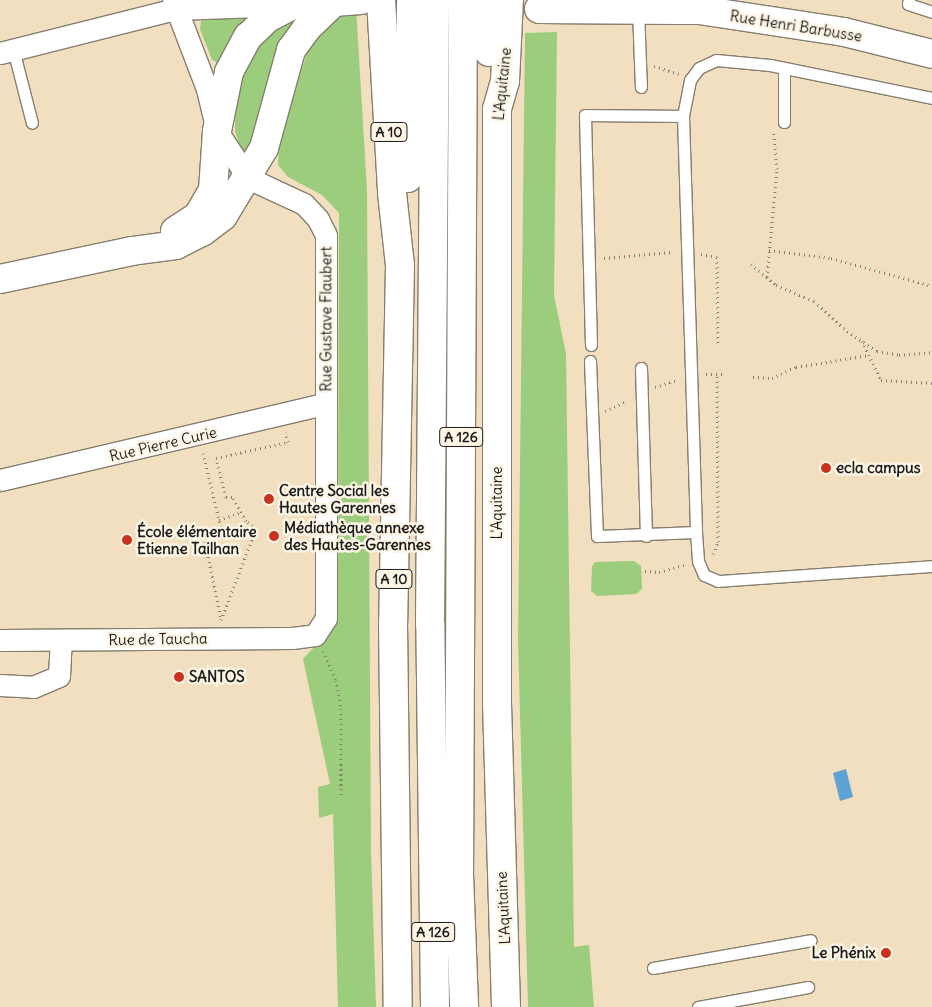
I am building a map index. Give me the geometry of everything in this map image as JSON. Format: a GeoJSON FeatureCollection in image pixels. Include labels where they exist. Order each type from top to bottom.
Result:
{"type":"FeatureCollection","features":[{"type":"Feature","properties":{"kind":"main road"},"geometry":{"type":"LineString","coordinates":[[132,251],[167,236],[198,216],[213,190],[217,131],[229,72],[248,37],[268,18],[292,5],[361,0]]}},
{"type":"Feature","properties":{"kind":"main road","name":"A 10"},"geometry":{"type":"LineString","coordinates":[[382,0],[392,193],[400,265],[393,622],[398,1007]]}},
{"type":"Feature","properties":{"kind":"main road"},"geometry":{"type":"LineString","coordinates":[[400,265],[408,203],[411,0]]}},
{"type":"Feature","properties":{"kind":"main road","name":"A 126"},"geometry":{"type":"LineString","coordinates":[[435,0],[430,614],[435,1007]]}},
{"type":"Feature","properties":{"kind":"main road","name":"A 126"},"geometry":{"type":"LineString","coordinates":[[464,0],[459,874],[464,1007]]}},
{"type":"Feature","properties":{"kind":"main road"},"geometry":{"type":"LineString","coordinates":[[488,0],[488,81],[497,109]]}},
{"type":"Feature","properties":{"kind":"main road","name":"L'Aquitaine"},"geometry":{"type":"LineString","coordinates":[[506,1007],[497,702],[497,109],[504,81],[509,0]]}},
{"type":"Feature","properties":{"kind":"main road"},"geometry":{"type":"LineString","coordinates":[[0,279],[132,251],[176,245],[202,232],[223,216],[248,178],[264,148],[291,50],[306,29],[334,2]]}},
{"type":"Feature","properties":{"kind":"main road","name":"Rue Henri Barbusse"},"geometry":{"type":"LineString","coordinates":[[539,8],[699,10],[844,32],[932,54]]}},
{"type":"Feature","properties":{"kind":"street"},"geometry":{"type":"LineString","coordinates":[[6,51],[174,4],[292,5]]}},
{"type":"Feature","properties":{"kind":"street"},"geometry":{"type":"LineString","coordinates":[[174,4],[207,89],[217,131],[248,178]]}},
{"type":"Feature","properties":{"kind":"street","name":"Rue Gustave Flaubert"},"geometry":{"type":"LineString","coordinates":[[248,178],[304,204],[318,219],[326,235],[326,618],[315,635]]}},
{"type":"Feature","properties":{"kind":"street","name":"Rue Pierre Curie"},"geometry":{"type":"LineString","coordinates":[[0,480],[281,417],[325,404]]}},
{"type":"Feature","properties":{"kind":"street","name":"Rue de Taucha"},"geometry":{"type":"LineString","coordinates":[[0,640],[61,640],[220,629],[292,638],[315,635]]}},
{"type":"Feature","properties":{"kind":"street"},"geometry":{"type":"LineString","coordinates":[[0,685],[33,687],[59,676],[61,640]]}},
{"type":"Feature","properties":{"kind":"lane"},"geometry":{"type":"LineString","coordinates":[[909,0],[908,4],[932,12]]}},
{"type":"Feature","properties":{"kind":"lane"},"geometry":{"type":"LineString","coordinates":[[638,10],[641,87]]}},
{"type":"Feature","properties":{"kind":"lane"},"geometry":{"type":"LineString","coordinates":[[6,51],[32,122]]}},
{"type":"Feature","properties":{"kind":"lane"},"geometry":{"type":"LineString","coordinates":[[932,98],[784,69],[716,60],[699,68],[690,80],[683,116],[696,532],[698,561],[704,574],[718,582],[932,566]]}},
{"type":"Feature","properties":{"kind":"lane"},"geometry":{"type":"LineString","coordinates":[[784,69],[784,122]]}},
{"type":"Feature","properties":{"kind":"lane"},"geometry":{"type":"LineString","coordinates":[[591,345],[585,115],[683,116]]}},
{"type":"Feature","properties":{"kind":"lane"},"geometry":{"type":"LineString","coordinates":[[590,361],[597,536],[646,536],[696,532]]}},
{"type":"Feature","properties":{"kind":"lane"},"geometry":{"type":"LineString","coordinates":[[641,368],[646,536]]}},
{"type":"Feature","properties":{"kind":"lane"},"geometry":{"type":"LineString","coordinates":[[653,968],[811,940]]}},
{"type":"Feature","properties":{"kind":"lane"},"geometry":{"type":"LineString","coordinates":[[698,1007],[808,987]]}},
{"type":"Feature","properties":{"kind":"path"},"geometry":{"type":"LineString","coordinates":[[640,65],[668,69],[690,80]]}},
{"type":"Feature","properties":{"kind":"path"},"geometry":{"type":"LineString","coordinates":[[767,277],[776,169],[774,132]]}},
{"type":"Feature","properties":{"kind":"path"},"geometry":{"type":"LineString","coordinates":[[769,250],[831,258],[932,286]]}},
{"type":"Feature","properties":{"kind":"path"},"geometry":{"type":"LineString","coordinates":[[751,264],[776,285],[814,301],[876,351],[900,355],[932,352]]}},
{"type":"Feature","properties":{"kind":"path"},"geometry":{"type":"LineString","coordinates":[[862,341],[881,380],[932,383]]}},
{"type":"Feature","properties":{"kind":"path"},"geometry":{"type":"LineString","coordinates":[[753,377],[772,378],[796,366],[869,355]]}},
{"type":"Feature","properties":{"kind":"path"},"geometry":{"type":"LineString","coordinates":[[220,629],[256,529],[241,512],[232,497],[226,497],[216,458],[288,442],[281,417]]}},
{"type":"Feature","properties":{"kind":"path"},"geometry":{"type":"LineString","coordinates":[[198,436],[221,528],[203,532],[220,629]]}},
{"type":"Feature","properties":{"kind":"path"},"geometry":{"type":"LineString","coordinates":[[219,520],[241,512]]}},
{"type":"Feature","properties":{"kind":"path"},"geometry":{"type":"LineString","coordinates":[[315,635],[336,680],[339,699],[341,798]]}},
{"type":"Feature","properties":{"kind":"green space"},"geometry":{"type":"Polygon","coordinates":[[[356,7],[367,190],[371,850],[376,1007],[338,1007],[333,814],[319,818],[318,787],[330,784],[303,659],[332,628],[338,607],[339,213],[322,195],[288,177],[278,165],[279,140],[313,34],[338,11],[356,7]]]}},
{"type":"Feature","properties":{"kind":"green space"},"geometry":{"type":"Polygon","coordinates":[[[290,13],[295,20],[286,35],[249,153],[241,150],[235,131],[236,72],[250,44],[290,13]]]}},
{"type":"Feature","properties":{"kind":"green space"},"geometry":{"type":"Polygon","coordinates":[[[255,14],[220,64],[212,60],[200,29],[201,21],[208,16],[255,14]]]}},
{"type":"Feature","properties":{"kind":"green space"},"geometry":{"type":"Polygon","coordinates":[[[557,32],[554,295],[566,354],[574,947],[589,945],[594,1007],[528,1007],[518,640],[525,33],[557,32]]]}},
{"type":"Feature","properties":{"kind":"green space"},"geometry":{"type":"Polygon","coordinates":[[[634,561],[641,566],[642,589],[636,594],[597,596],[591,591],[592,566],[595,562],[634,561]]]}},
{"type":"Feature","properties":{"kind":"water"},"geometry":{"type":"Polygon","coordinates":[[[846,769],[853,797],[840,801],[833,773],[846,769]]]}},
{"type":"Feature","properties":{"kind":"place","name":"ecla campus"},"geometry":{"type":"Point","coordinates":[826,468]}},
{"type":"Feature","properties":{"kind":"place","name":"Centre Social les Hautes Garennes"},"geometry":{"type":"Point","coordinates":[269,499]}},
{"type":"Feature","properties":{"kind":"place","name":"Médiathèque annexe des Hautes-Garennes"},"geometry":{"type":"Point","coordinates":[274,536]}},
{"type":"Feature","properties":{"kind":"place","name":"École élémentaire Etienne Tailhan"},"geometry":{"type":"Point","coordinates":[127,540]}},
{"type":"Feature","properties":{"kind":"place","name":"SANTOS"},"geometry":{"type":"Point","coordinates":[179,677]}},
{"type":"Feature","properties":{"kind":"place","name":"Le Phénix"},"geometry":{"type":"Point","coordinates":[886,953]}}]}
